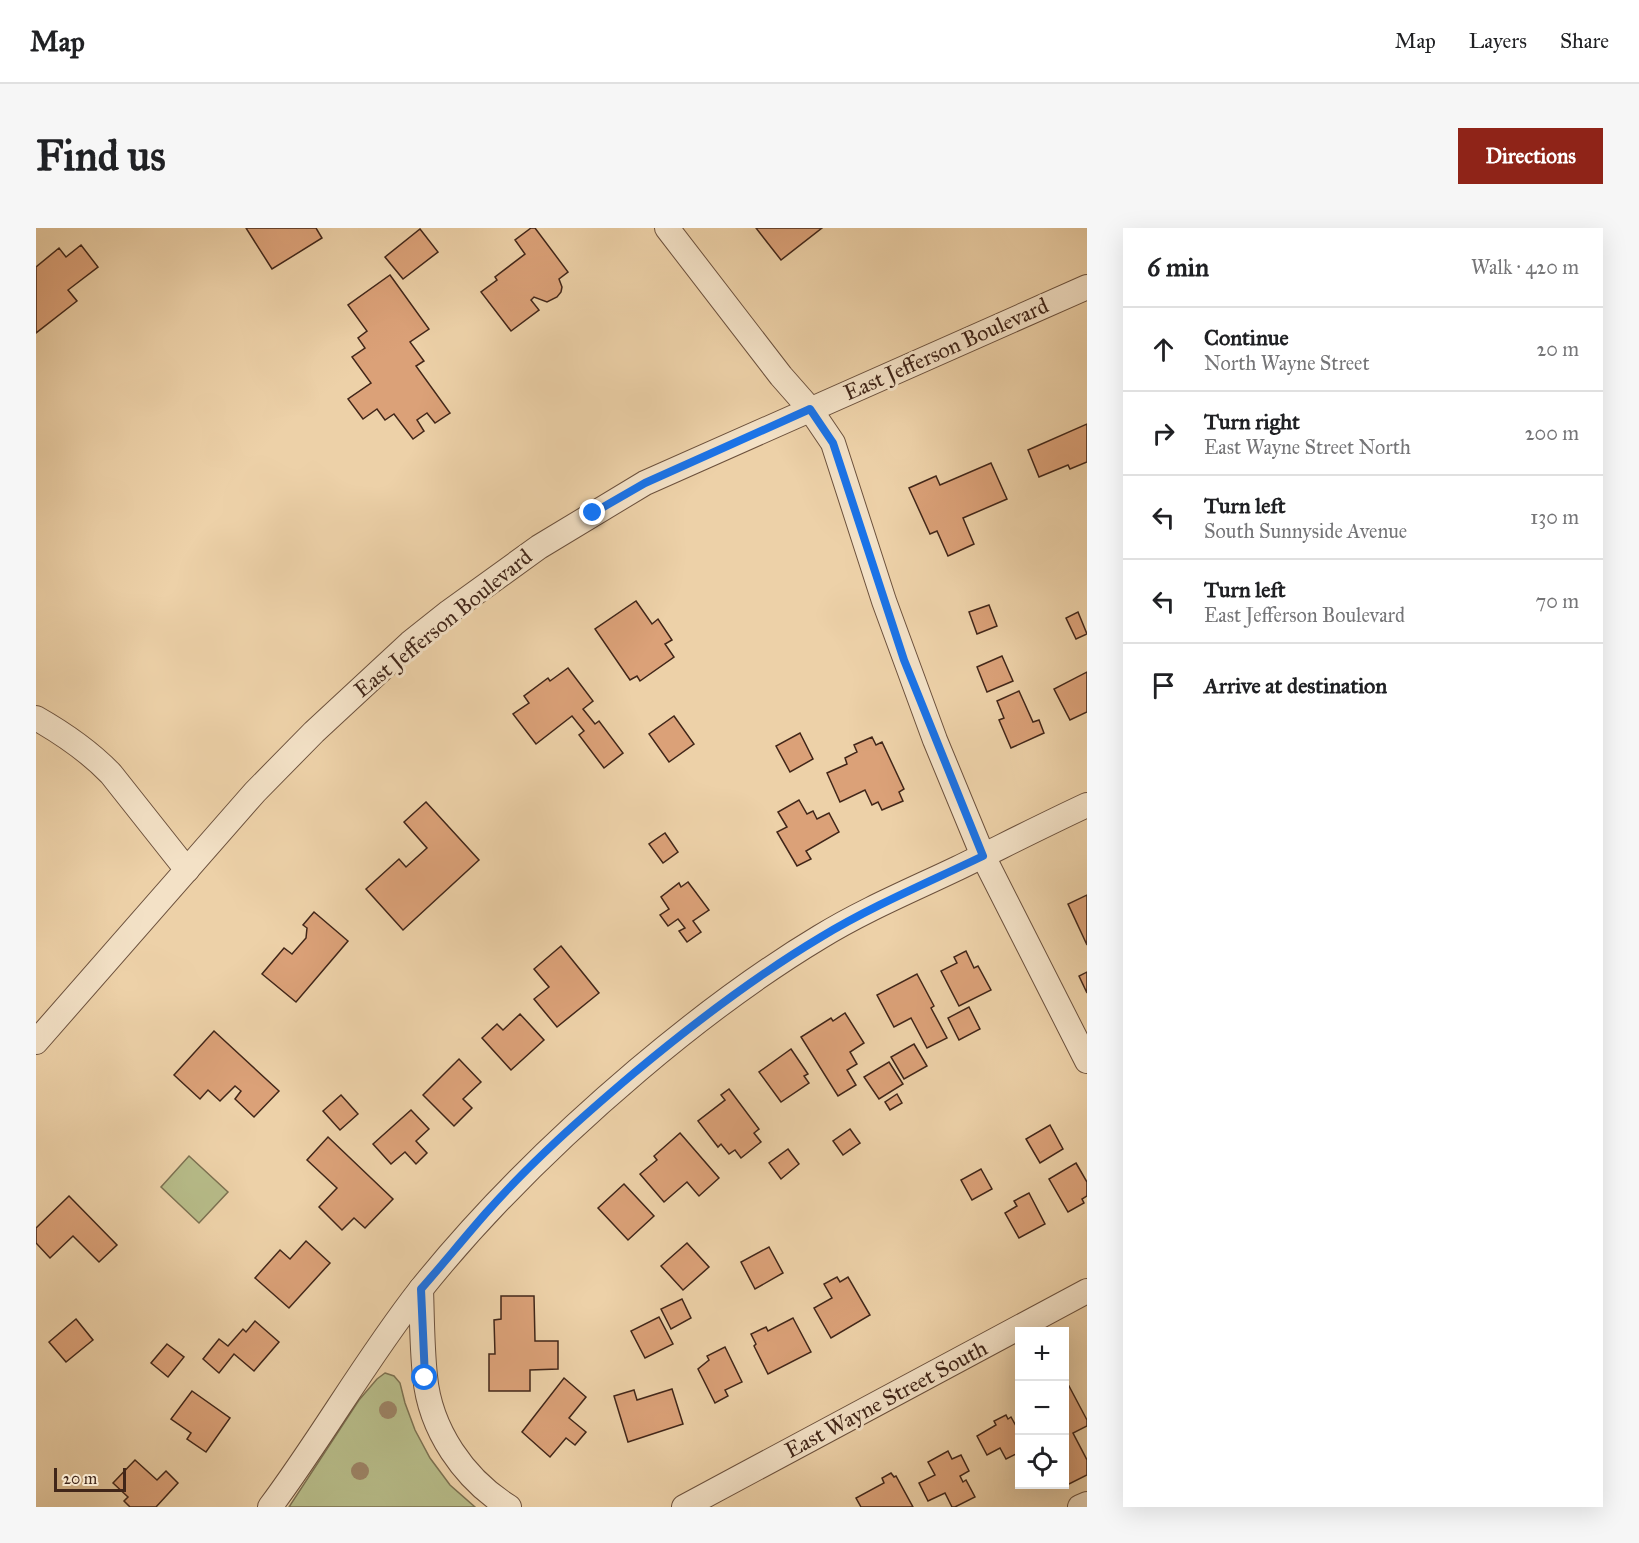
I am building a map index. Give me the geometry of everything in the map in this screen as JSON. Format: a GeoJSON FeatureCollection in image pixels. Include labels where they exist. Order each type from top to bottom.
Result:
{"type":"FeatureCollection","features":[{"type":"Feature","properties":{"kind":"street"},"geometry":{"type":"LineString","coordinates":[[667,228],[781,376],[810,409],[833,443],[904,660],[983,856],[1087,1061]]}},
{"type":"Feature","properties":{"kind":"street","name":"East Jefferson Boulevard"},"geometry":{"type":"LineString","coordinates":[[36,1042],[266,780],[328,718],[410,643],[477,591],[539,547],[645,483],[1087,287]]}},
{"type":"Feature","properties":{"kind":"street"},"geometry":{"type":"LineString","coordinates":[[36,718],[68,736],[98,760],[187,870]]}},
{"type":"Feature","properties":{"kind":"street"},"geometry":{"type":"LineString","coordinates":[[270,1507],[421,1289],[486,1212],[549,1148],[596,1105],[698,1020],[754,979],[822,936],[892,898],[1087,804]]}},
{"type":"Feature","properties":{"kind":"street"},"geometry":{"type":"LineString","coordinates":[[421,1289],[425,1378],[431,1408],[444,1439],[457,1458],[486,1491],[508,1507]]}},
{"type":"Feature","properties":{"kind":"street","name":"East Wayne Street South"},"geometry":{"type":"LineString","coordinates":[[684,1507],[1087,1291]]}},
{"type":"Feature","properties":{"kind":"street"},"geometry":{"type":"LineString","coordinates":[[1080,1507],[1087,1504]]}},
{"type":"Feature","properties":{"kind":"green space"},"geometry":{"type":"Polygon","coordinates":[[[189,1156],[228,1192],[199,1223],[161,1187],[189,1156]]]}},
{"type":"Feature","properties":{"kind":"green space"},"geometry":{"type":"Polygon","coordinates":[[[385,1373],[394,1376],[400,1383],[415,1430],[430,1458],[450,1485],[475,1507],[289,1507],[359,1400],[385,1373]]]}},
{"type":"Feature","properties":{"kind":"building"},"geometry":{"type":"Polygon","coordinates":[[[246,228],[316,228],[322,238],[272,269],[246,228]]]}},
{"type":"Feature","properties":{"kind":"building"},"geometry":{"type":"Polygon","coordinates":[[[531,228],[535,228],[568,272],[559,279],[562,287],[557,297],[547,302],[534,297],[531,300],[539,310],[511,331],[481,292],[497,280],[495,277],[525,254],[515,240],[531,228]]]}},
{"type":"Feature","properties":{"kind":"building"},"geometry":{"type":"Polygon","coordinates":[[[756,228],[822,228],[781,260],[756,228]]]}},
{"type":"Feature","properties":{"kind":"building"},"geometry":{"type":"Polygon","coordinates":[[[420,229],[438,252],[403,279],[385,257],[420,229]]]}},
{"type":"Feature","properties":{"kind":"building"},"geometry":{"type":"Polygon","coordinates":[[[81,245],[98,267],[68,290],[77,301],[36,333],[36,267],[59,248],[66,257],[81,245]]]}},
{"type":"Feature","properties":{"kind":"building"},"geometry":{"type":"Polygon","coordinates":[[[390,275],[429,329],[410,342],[424,361],[416,366],[450,413],[435,423],[427,413],[417,420],[424,431],[413,439],[394,414],[385,420],[377,409],[363,419],[348,399],[371,383],[352,357],[365,348],[358,338],[367,331],[348,305],[390,275]]]}},
{"type":"Feature","properties":{"kind":"building"},"geometry":{"type":"Polygon","coordinates":[[[1087,424],[1087,462],[1070,469],[1068,465],[1039,477],[1028,450],[1087,424]]]}},
{"type":"Feature","properties":{"kind":"building"},"geometry":{"type":"Polygon","coordinates":[[[991,463],[1007,499],[963,518],[974,544],[948,556],[937,531],[930,534],[909,488],[936,476],[940,485],[991,463]]]}},
{"type":"Feature","properties":{"kind":"building"},"geometry":{"type":"Polygon","coordinates":[[[636,601],[652,624],[658,619],[672,640],[665,644],[674,657],[640,681],[637,676],[630,680],[595,629],[636,601]]]}},
{"type":"Feature","properties":{"kind":"building"},"geometry":{"type":"Polygon","coordinates":[[[989,605],[997,626],[977,634],[969,612],[989,605]]]}},
{"type":"Feature","properties":{"kind":"building"},"geometry":{"type":"Polygon","coordinates":[[[1078,612],[1087,634],[1076,639],[1066,618],[1078,612]]]}},
{"type":"Feature","properties":{"kind":"building"},"geometry":{"type":"Polygon","coordinates":[[[1002,656],[1013,681],[987,692],[977,667],[1002,656]]]}},
{"type":"Feature","properties":{"kind":"building"},"geometry":{"type":"Polygon","coordinates":[[[568,668],[593,701],[583,709],[595,724],[599,721],[623,753],[604,768],[579,735],[584,731],[572,716],[536,744],[513,714],[529,703],[524,696],[548,678],[550,681],[568,668]]]}},
{"type":"Feature","properties":{"kind":"building"},"geometry":{"type":"Polygon","coordinates":[[[1087,672],[1087,712],[1070,720],[1054,689],[1087,672]]]}},
{"type":"Feature","properties":{"kind":"building"},"geometry":{"type":"Polygon","coordinates":[[[1019,691],[1033,722],[1039,720],[1044,733],[1011,748],[999,720],[1004,718],[997,701],[1019,691]]]}},
{"type":"Feature","properties":{"kind":"building"},"geometry":{"type":"Polygon","coordinates":[[[674,716],[694,744],[669,762],[649,734],[674,716]]]}},
{"type":"Feature","properties":{"kind":"building"},"geometry":{"type":"Polygon","coordinates":[[[800,733],[813,759],[790,772],[776,746],[800,733]]]}},
{"type":"Feature","properties":{"kind":"building"},"geometry":{"type":"Polygon","coordinates":[[[872,737],[876,745],[882,742],[904,789],[899,792],[903,801],[882,810],[878,802],[872,805],[865,790],[840,802],[827,773],[847,764],[845,758],[857,752],[854,745],[872,737]]]}},
{"type":"Feature","properties":{"kind":"building"},"geometry":{"type":"Polygon","coordinates":[[[799,800],[807,814],[813,811],[817,819],[829,813],[839,832],[806,851],[811,859],[797,866],[777,832],[787,827],[778,812],[799,800]]]}},
{"type":"Feature","properties":{"kind":"building"},"geometry":{"type":"Polygon","coordinates":[[[426,802],[479,860],[403,930],[366,889],[399,859],[406,867],[427,848],[404,822],[426,802]]]}},
{"type":"Feature","properties":{"kind":"building"},"geometry":{"type":"Polygon","coordinates":[[[665,833],[678,852],[663,863],[649,844],[665,833]]]}},
{"type":"Feature","properties":{"kind":"building"},"geometry":{"type":"Polygon","coordinates":[[[688,882],[709,910],[693,921],[701,932],[687,942],[679,931],[685,928],[678,919],[668,926],[660,915],[669,909],[661,897],[679,883],[681,887],[688,882]]]}},
{"type":"Feature","properties":{"kind":"building"},"geometry":{"type":"Polygon","coordinates":[[[1087,895],[1087,945],[1068,904],[1087,895]]]}},
{"type":"Feature","properties":{"kind":"building"},"geometry":{"type":"Polygon","coordinates":[[[314,912],[348,941],[296,1002],[262,974],[284,948],[292,954],[306,938],[307,928],[303,925],[314,912]]]}},
{"type":"Feature","properties":{"kind":"building"},"geometry":{"type":"Polygon","coordinates":[[[561,946],[599,993],[557,1027],[534,999],[549,987],[534,969],[561,946]]]}},
{"type":"Feature","properties":{"kind":"building"},"geometry":{"type":"Polygon","coordinates":[[[966,951],[974,968],[978,966],[991,990],[959,1006],[941,971],[957,963],[954,957],[966,951]]]}},
{"type":"Feature","properties":{"kind":"building"},"geometry":{"type":"Polygon","coordinates":[[[1087,972],[1087,993],[1079,976],[1087,972]]]}},
{"type":"Feature","properties":{"kind":"building"},"geometry":{"type":"Polygon","coordinates":[[[917,974],[934,1006],[931,1008],[947,1038],[927,1048],[911,1018],[894,1027],[877,995],[917,974]]]}},
{"type":"Feature","properties":{"kind":"building"},"geometry":{"type":"Polygon","coordinates":[[[969,1007],[980,1029],[959,1040],[948,1018],[969,1007]]]}},
{"type":"Feature","properties":{"kind":"building"},"geometry":{"type":"Polygon","coordinates":[[[845,1013],[864,1043],[850,1052],[857,1064],[847,1070],[856,1085],[838,1096],[801,1037],[831,1018],[833,1021],[845,1013]]]}},
{"type":"Feature","properties":{"kind":"building"},"geometry":{"type":"Polygon","coordinates":[[[520,1014],[544,1040],[511,1070],[482,1038],[497,1024],[503,1030],[520,1014]]]}},
{"type":"Feature","properties":{"kind":"building"},"geometry":{"type":"Polygon","coordinates":[[[214,1031],[279,1091],[254,1117],[235,1099],[241,1091],[235,1086],[220,1101],[208,1090],[200,1099],[174,1075],[214,1031]]]}},
{"type":"Feature","properties":{"kind":"building"},"geometry":{"type":"Polygon","coordinates":[[[914,1044],[927,1066],[904,1079],[891,1057],[914,1044]]]}},
{"type":"Feature","properties":{"kind":"building"},"geometry":{"type":"Polygon","coordinates":[[[791,1049],[808,1074],[804,1076],[809,1083],[781,1102],[759,1072],[791,1049]]]}},
{"type":"Feature","properties":{"kind":"building"},"geometry":{"type":"Polygon","coordinates":[[[459,1059],[481,1082],[463,1099],[472,1108],[454,1126],[423,1095],[459,1059]]]}},
{"type":"Feature","properties":{"kind":"building"},"geometry":{"type":"Polygon","coordinates":[[[889,1062],[903,1084],[879,1099],[864,1077],[889,1062]]]}},
{"type":"Feature","properties":{"kind":"building"},"geometry":{"type":"Polygon","coordinates":[[[729,1089],[759,1129],[754,1133],[761,1142],[741,1158],[735,1150],[729,1154],[721,1144],[718,1147],[698,1121],[725,1100],[721,1095],[729,1089]]]}},
{"type":"Feature","properties":{"kind":"building"},"geometry":{"type":"Polygon","coordinates":[[[897,1094],[902,1103],[890,1110],[885,1102],[897,1094]]]}},
{"type":"Feature","properties":{"kind":"building"},"geometry":{"type":"Polygon","coordinates":[[[341,1095],[358,1114],[340,1130],[323,1111],[341,1095]]]}},
{"type":"Feature","properties":{"kind":"building"},"geometry":{"type":"Polygon","coordinates":[[[411,1110],[429,1129],[416,1141],[427,1153],[416,1164],[405,1152],[391,1164],[373,1144],[411,1110]]]}},
{"type":"Feature","properties":{"kind":"building"},"geometry":{"type":"Polygon","coordinates":[[[1050,1125],[1063,1149],[1040,1163],[1026,1139],[1050,1125]]]}},
{"type":"Feature","properties":{"kind":"building"},"geometry":{"type":"Polygon","coordinates":[[[850,1129],[860,1143],[843,1155],[833,1141],[850,1129]]]}},
{"type":"Feature","properties":{"kind":"building"},"geometry":{"type":"Polygon","coordinates":[[[680,1133],[719,1178],[699,1196],[687,1182],[664,1202],[640,1174],[657,1160],[654,1156],[680,1133]]]}},
{"type":"Feature","properties":{"kind":"building"},"geometry":{"type":"Polygon","coordinates":[[[328,1137],[393,1199],[365,1228],[354,1218],[342,1230],[319,1207],[337,1188],[307,1160],[328,1137]]]}},
{"type":"Feature","properties":{"kind":"building"},"geometry":{"type":"Polygon","coordinates":[[[788,1149],[799,1164],[781,1179],[769,1163],[788,1149]]]}},
{"type":"Feature","properties":{"kind":"building"},"geometry":{"type":"Polygon","coordinates":[[[1076,1163],[1087,1182],[1087,1196],[1082,1199],[1084,1203],[1068,1212],[1049,1179],[1076,1163]]]}},
{"type":"Feature","properties":{"kind":"building"},"geometry":{"type":"Polygon","coordinates":[[[981,1169],[992,1189],[972,1200],[961,1180],[981,1169]]]}},
{"type":"Feature","properties":{"kind":"building"},"geometry":{"type":"Polygon","coordinates":[[[624,1184],[654,1216],[628,1240],[598,1208],[624,1184]]]}},
{"type":"Feature","properties":{"kind":"building"},"geometry":{"type":"Polygon","coordinates":[[[1029,1193],[1045,1224],[1019,1238],[1005,1213],[1017,1206],[1014,1201],[1029,1193]]]}},
{"type":"Feature","properties":{"kind":"building"},"geometry":{"type":"Polygon","coordinates":[[[69,1196],[117,1245],[99,1262],[73,1236],[50,1258],[36,1243],[36,1228],[69,1196]]]}},
{"type":"Feature","properties":{"kind":"building"},"geometry":{"type":"Polygon","coordinates":[[[306,1241],[330,1263],[289,1308],[255,1278],[280,1250],[290,1259],[306,1241]]]}},
{"type":"Feature","properties":{"kind":"building"},"geometry":{"type":"Polygon","coordinates":[[[687,1243],[709,1267],[683,1290],[661,1266],[687,1243]]]}},
{"type":"Feature","properties":{"kind":"building"},"geometry":{"type":"Polygon","coordinates":[[[769,1247],[783,1273],[755,1289],[741,1262],[769,1247]]]}},
{"type":"Feature","properties":{"kind":"building"},"geometry":{"type":"Polygon","coordinates":[[[837,1277],[840,1282],[848,1277],[870,1315],[831,1338],[814,1308],[832,1298],[824,1284],[837,1277]]]}},
{"type":"Feature","properties":{"kind":"building"},"geometry":{"type":"Polygon","coordinates":[[[501,1296],[534,1296],[535,1341],[558,1341],[558,1369],[530,1370],[530,1391],[489,1391],[489,1354],[495,1354],[494,1320],[501,1319],[501,1296]]]}},
{"type":"Feature","properties":{"kind":"building"},"geometry":{"type":"Polygon","coordinates":[[[682,1299],[691,1318],[671,1329],[661,1309],[682,1299]]]}},
{"type":"Feature","properties":{"kind":"building"},"geometry":{"type":"Polygon","coordinates":[[[659,1317],[673,1344],[645,1358],[631,1331],[659,1317]]]}},
{"type":"Feature","properties":{"kind":"building"},"geometry":{"type":"Polygon","coordinates":[[[793,1318],[811,1352],[768,1374],[754,1346],[756,1344],[751,1334],[766,1327],[768,1331],[793,1318]]]}},
{"type":"Feature","properties":{"kind":"building"},"geometry":{"type":"Polygon","coordinates":[[[76,1319],[93,1340],[66,1362],[49,1342],[76,1319]]]}},
{"type":"Feature","properties":{"kind":"building"},"geometry":{"type":"Polygon","coordinates":[[[255,1321],[279,1342],[254,1371],[234,1354],[219,1373],[203,1359],[219,1339],[228,1346],[243,1329],[246,1332],[255,1321]]]}},
{"type":"Feature","properties":{"kind":"building"},"geometry":{"type":"Polygon","coordinates":[[[167,1344],[184,1357],[168,1377],[151,1363],[167,1344]]]}},
{"type":"Feature","properties":{"kind":"building"},"geometry":{"type":"Polygon","coordinates":[[[725,1347],[742,1382],[725,1390],[728,1396],[715,1403],[698,1369],[709,1360],[707,1356],[725,1347]]]}},
{"type":"Feature","properties":{"kind":"building"},"geometry":{"type":"Polygon","coordinates":[[[564,1378],[586,1397],[569,1418],[586,1432],[575,1445],[566,1438],[550,1457],[522,1432],[564,1378]]]}},
{"type":"Feature","properties":{"kind":"building"},"geometry":{"type":"Polygon","coordinates":[[[1069,1386],[1087,1420],[1087,1426],[1073,1433],[1087,1460],[1087,1475],[1069,1484],[1069,1386]]]}},
{"type":"Feature","properties":{"kind":"building"},"geometry":{"type":"Polygon","coordinates":[[[672,1389],[683,1424],[628,1442],[614,1396],[634,1390],[637,1400],[672,1389]]]}},
{"type":"Feature","properties":{"kind":"building"},"geometry":{"type":"Polygon","coordinates":[[[192,1391],[230,1418],[206,1452],[187,1439],[191,1433],[171,1419],[192,1391]]]}},
{"type":"Feature","properties":{"kind":"building"},"geometry":{"type":"Polygon","coordinates":[[[1006,1415],[1008,1419],[1011,1417],[1015,1424],[1015,1454],[1006,1459],[1000,1448],[987,1455],[977,1436],[996,1425],[994,1421],[1006,1415]]]}},
{"type":"Feature","properties":{"kind":"building"},"geometry":{"type":"Polygon","coordinates":[[[948,1451],[952,1459],[961,1455],[969,1471],[960,1476],[963,1482],[966,1480],[975,1497],[955,1507],[952,1507],[945,1493],[928,1501],[919,1483],[935,1475],[928,1462],[948,1451]]]}},
{"type":"Feature","properties":{"kind":"building"},"geometry":{"type":"Polygon","coordinates":[[[135,1460],[157,1480],[166,1471],[178,1483],[156,1507],[130,1507],[124,1501],[128,1497],[113,1483],[135,1460]]]}},
{"type":"Feature","properties":{"kind":"building"},"geometry":{"type":"Polygon","coordinates":[[[891,1473],[894,1477],[896,1476],[913,1507],[861,1507],[856,1498],[884,1483],[882,1478],[891,1473]]]}},
{"type":"Feature","properties":{"kind":"route"},"geometry":{"type":"LineString","coordinates":[[425,1378],[421,1289],[486,1212],[549,1148],[596,1105],[698,1020],[754,979],[822,936],[892,898],[983,856],[904,660],[833,443],[810,409],[645,483],[593,513]]}}]}
